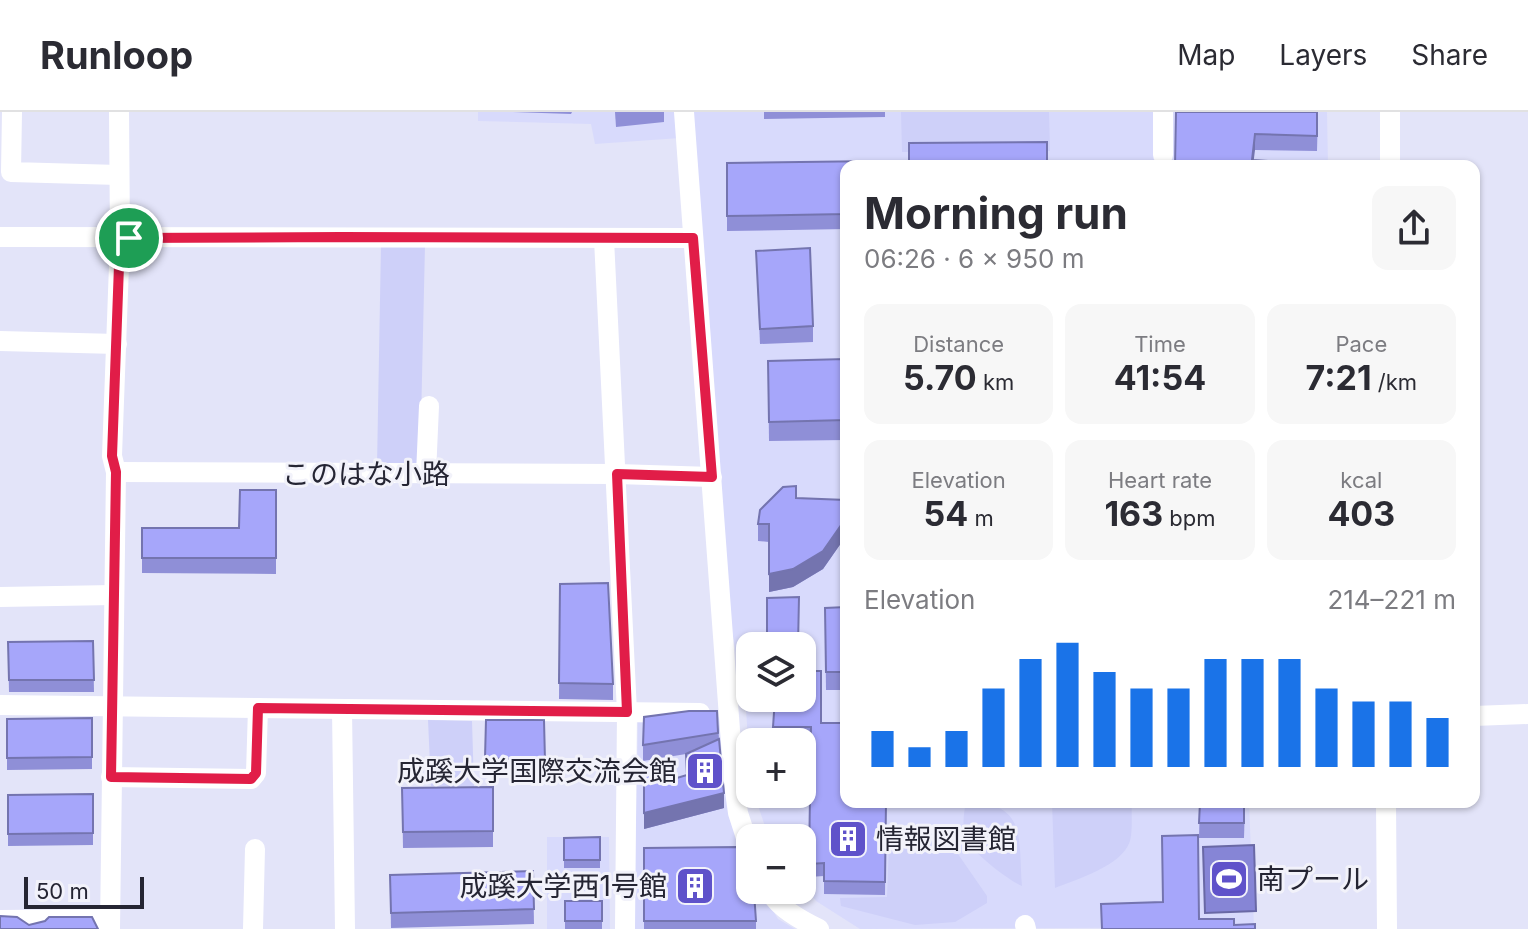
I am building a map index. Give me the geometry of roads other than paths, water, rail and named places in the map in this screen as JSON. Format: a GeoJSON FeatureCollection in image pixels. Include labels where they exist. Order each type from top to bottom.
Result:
{"type":"FeatureCollection","features":[{"type":"Feature","properties":{"kind":"street"},"geometry":{"type":"LineString","coordinates":[[12,112],[11,172],[119,175]]}},
{"type":"Feature","properties":{"kind":"street"},"geometry":{"type":"LineString","coordinates":[[0,920],[110,924],[116,472],[112,456],[120,238],[119,112]]}},
{"type":"Feature","properties":{"kind":"street"},"geometry":{"type":"LineString","coordinates":[[684,112],[729,714],[742,824]]}},
{"type":"Feature","properties":{"kind":"street"},"geometry":{"type":"LineString","coordinates":[[1163,112],[1163,155]]}},
{"type":"Feature","properties":{"kind":"street"},"geometry":{"type":"LineString","coordinates":[[1390,112],[1390,160]]}},
{"type":"Feature","properties":{"kind":"street"},"geometry":{"type":"LineString","coordinates":[[0,237],[693,238]]}},
{"type":"Feature","properties":{"kind":"street"},"geometry":{"type":"LineString","coordinates":[[604,239],[627,712],[625,929]]}},
{"type":"Feature","properties":{"kind":"street"},"geometry":{"type":"LineString","coordinates":[[0,341],[117,344]]}},
{"type":"Feature","properties":{"kind":"street"},"geometry":{"type":"LineString","coordinates":[[426,474],[429,406]]}},
{"type":"Feature","properties":{"kind":"street","name":"このはな小路"},"geometry":{"type":"LineString","coordinates":[[116,472],[712,477]]}},
{"type":"Feature","properties":{"kind":"street"},"geometry":{"type":"LineString","coordinates":[[0,597],[113,595]]}},
{"type":"Feature","properties":{"kind":"street"},"geometry":{"type":"LineString","coordinates":[[0,705],[729,714]]}},
{"type":"Feature","properties":{"kind":"street"},"geometry":{"type":"LineString","coordinates":[[111,777],[251,779],[256,773],[258,708]]}},
{"type":"Feature","properties":{"kind":"street"},"geometry":{"type":"LineString","coordinates":[[342,709],[345,929]]}},
{"type":"Feature","properties":{"kind":"street"},"geometry":{"type":"LineString","coordinates":[[1480,716],[1528,714]]}},
{"type":"Feature","properties":{"kind":"street"},"geometry":{"type":"LineString","coordinates":[[1386,808],[1387,929]]}},
{"type":"Feature","properties":{"kind":"street"},"geometry":{"type":"LineString","coordinates":[[253,929],[255,849]]}},
{"type":"Feature","properties":{"kind":"street"},"geometry":{"type":"LineString","coordinates":[[780,904],[819,929]]}},
{"type":"Feature","properties":{"kind":"place","name":"成蹊大学国際交流会館"},"geometry":{"type":"Point","coordinates":[705,771]}},
{"type":"Feature","properties":{"kind":"place","name":"情報図書館"},"geometry":{"type":"Point","coordinates":[848,839]}},
{"type":"Feature","properties":{"kind":"place","name":"南プール"},"geometry":{"type":"Point","coordinates":[1229,879]}},
{"type":"Feature","properties":{"kind":"place","name":"成蹊大学西1号館"},"geometry":{"type":"Point","coordinates":[695,886]}}]}
